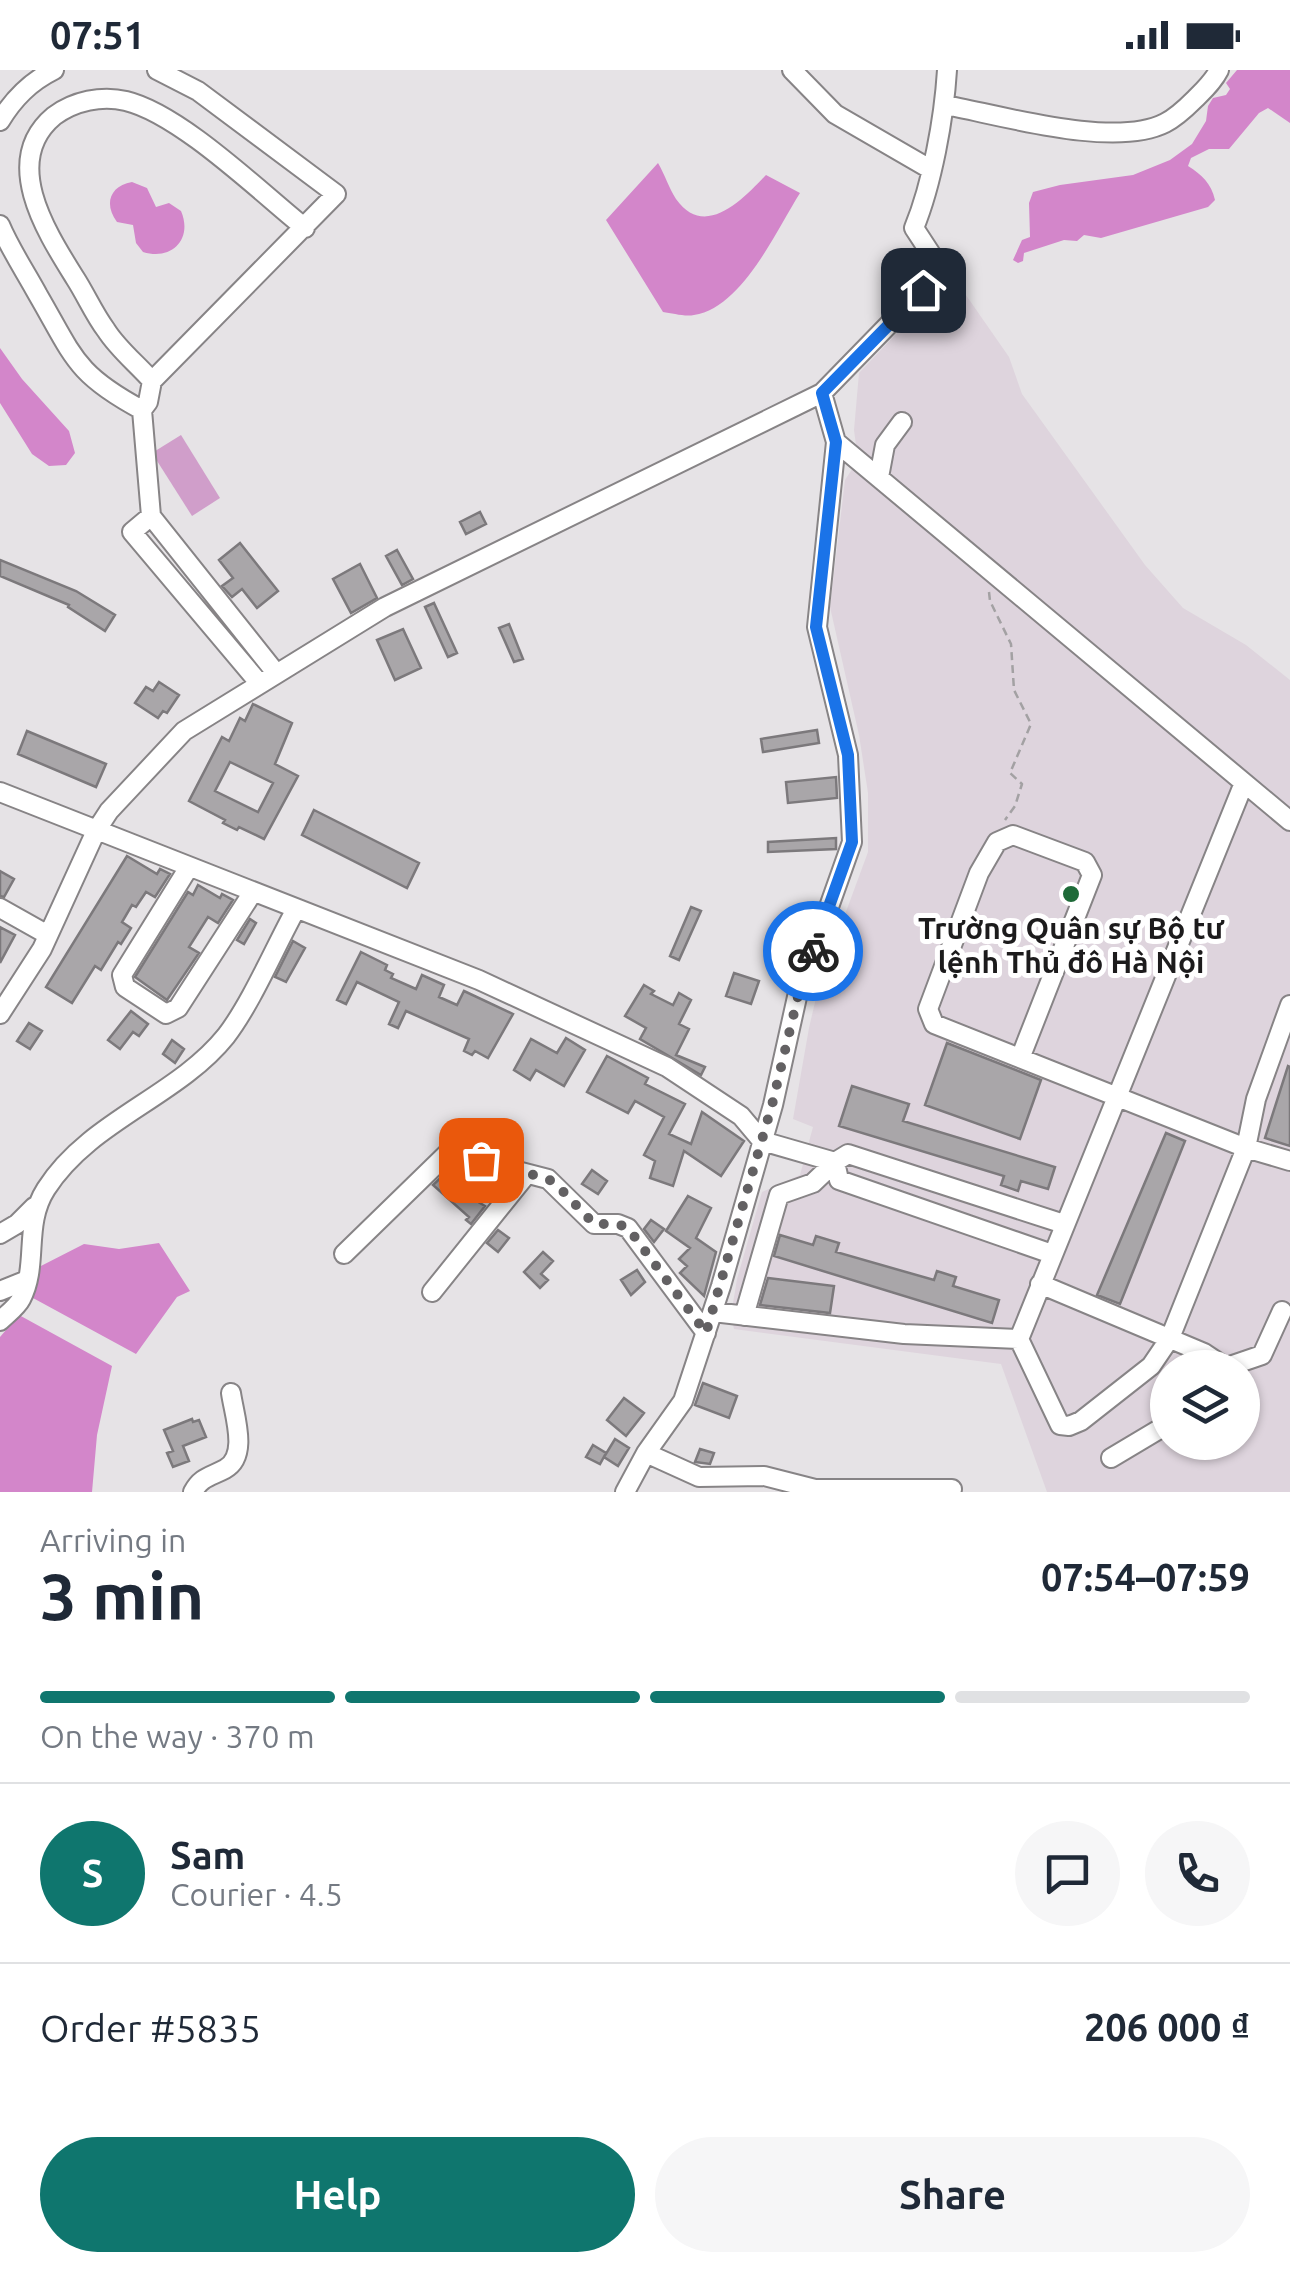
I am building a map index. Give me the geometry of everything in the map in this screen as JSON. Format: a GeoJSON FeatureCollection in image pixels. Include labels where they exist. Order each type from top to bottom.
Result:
{"type":"FeatureCollection","features":[{"type":"Feature","properties":{"kind":"street"},"geometry":{"type":"LineString","coordinates":[[0,121],[32,82],[54,70]]}},
{"type":"Feature","properties":{"kind":"street"},"geometry":{"type":"LineString","coordinates":[[152,381],[336,194],[198,91],[157,70]]}},
{"type":"Feature","properties":{"kind":"street"},"geometry":{"type":"LineString","coordinates":[[792,70],[835,114],[930,169]]}},
{"type":"Feature","properties":{"kind":"street"},"geometry":{"type":"LineString","coordinates":[[0,1014],[48,935],[109,811],[184,731],[385,607],[822,393],[938,274],[931,254],[914,228],[926,199],[948,70]]}},
{"type":"Feature","properties":{"kind":"street"},"geometry":{"type":"LineString","coordinates":[[945,104],[1094,133],[1131,132],[1164,124],[1214,80],[1219,70]]}},
{"type":"Feature","properties":{"kind":"street"},"geometry":{"type":"LineString","coordinates":[[268,678],[224,607],[151,516],[142,410],[152,392],[152,381],[102,326],[35,211],[28,185],[28,160],[36,136],[52,117],[73,105],[98,99],[123,100],[146,108],[186,132],[305,228]]}},
{"type":"Feature","properties":{"kind":"street"},"geometry":{"type":"LineString","coordinates":[[0,224],[66,349],[97,382],[142,410]]}},
{"type":"Feature","properties":{"kind":"street"},"geometry":{"type":"LineString","coordinates":[[626,1492],[646,1453],[683,1401],[762,1141],[798,996],[852,842],[848,755],[816,627],[836,442],[822,393]]}},
{"type":"Feature","properties":{"kind":"street"},"geometry":{"type":"LineString","coordinates":[[879,477],[885,444],[902,422]]}},
{"type":"Feature","properties":{"kind":"street"},"geometry":{"type":"LineString","coordinates":[[836,442],[1290,821]]}},
{"type":"Feature","properties":{"kind":"street"},"geometry":{"type":"LineString","coordinates":[[151,516],[132,532],[206,620],[268,678]]}},
{"type":"Feature","properties":{"kind":"street"},"geometry":{"type":"LineString","coordinates":[[169,576],[188,562]]}},
{"type":"Feature","properties":{"kind":"street"},"geometry":{"type":"LineString","coordinates":[[206,620],[224,607]]}},
{"type":"Feature","properties":{"kind":"street"},"geometry":{"type":"LineString","coordinates":[[1244,783],[1019,1339],[1060,1425],[1081,1421],[1151,1366],[1170,1338],[1246,1148],[1256,1099],[1290,1005]]}},
{"type":"Feature","properties":{"kind":"street"},"geometry":{"type":"LineString","coordinates":[[0,792],[479,980],[666,1067],[741,1116],[762,1141],[835,1162]]}},
{"type":"Feature","properties":{"kind":"street"},"geometry":{"type":"LineString","coordinates":[[1021,1056],[1092,875],[1084,862],[1012,835],[997,842],[979,873],[928,1009],[934,1024],[1246,1148],[1290,1161]]}},
{"type":"Feature","properties":{"kind":"street"},"geometry":{"type":"LineString","coordinates":[[189,867],[122,975],[125,988],[166,1014],[178,1008],[254,892]]}},
{"type":"Feature","properties":{"kind":"street"},"geometry":{"type":"LineString","coordinates":[[0,908],[48,935]]}},
{"type":"Feature","properties":{"kind":"street"},"geometry":{"type":"LineString","coordinates":[[0,1320],[20,1302],[27,1280],[32,1224],[49,1184],[76,1154],[182,1074],[226,1035],[296,909]]}},
{"type":"Feature","properties":{"kind":"street"},"geometry":{"type":"LineString","coordinates":[[344,1254],[455,1146],[481,1160],[556,1184],[594,1224],[628,1228],[706,1333]]}},
{"type":"Feature","properties":{"kind":"street"},"geometry":{"type":"LineString","coordinates":[[744,1316],[779,1195],[813,1183],[848,1154],[1064,1224]]}},
{"type":"Feature","properties":{"kind":"street"},"geometry":{"type":"LineString","coordinates":[[835,1162],[839,1180],[1052,1254]]}},
{"type":"Feature","properties":{"kind":"street"},"geometry":{"type":"LineString","coordinates":[[432,1292],[526,1175]]}},
{"type":"Feature","properties":{"kind":"street"},"geometry":{"type":"LineString","coordinates":[[966,1222],[975,1195]]}},
{"type":"Feature","properties":{"kind":"street"},"geometry":{"type":"LineString","coordinates":[[0,1234],[38,1203]]}},
{"type":"Feature","properties":{"kind":"street"},"geometry":{"type":"LineString","coordinates":[[0,1291],[27,1280]]}},
{"type":"Feature","properties":{"kind":"street"},"geometry":{"type":"LineString","coordinates":[[1040,1284],[1197,1350]]}},
{"type":"Feature","properties":{"kind":"street"},"geometry":{"type":"LineString","coordinates":[[1260,1356],[1282,1311]]}},
{"type":"Feature","properties":{"kind":"street"},"geometry":{"type":"LineString","coordinates":[[712,1312],[904,1334],[1019,1339]]}},
{"type":"Feature","properties":{"kind":"street"},"geometry":{"type":"LineString","coordinates":[[193,1492],[200,1480],[229,1468],[237,1459],[230,1393]]}},
{"type":"Feature","properties":{"kind":"street"},"geometry":{"type":"LineString","coordinates":[[1111,1458],[1150,1435]]}},
{"type":"Feature","properties":{"kind":"street"},"geometry":{"type":"LineString","coordinates":[[646,1453],[698,1477],[764,1476],[816,1489],[952,1489]]}},
{"type":"Feature","properties":{"kind":"path"},"geometry":{"type":"LineString","coordinates":[[986,566],[990,601],[1011,644],[1014,690],[1031,724],[1010,773],[1022,784],[1016,806],[1007,816],[997,842]]}},
{"type":"Feature","properties":{"kind":"shaded area"},"geometry":{"type":"Polygon","coordinates":[[[1237,70],[1290,70],[1290,123],[1268,108],[1259,113],[1229,149],[1209,149],[1191,158],[1188,166],[1205,180],[1213,194],[1215,200],[1208,207],[1101,238],[1084,235],[1077,241],[1064,240],[1024,253],[1023,261],[1018,263],[1013,260],[1022,240],[1030,237],[1029,203],[1033,192],[1133,175],[1170,160],[1192,144],[1206,121],[1208,106],[1213,98],[1226,95],[1230,89],[1226,83],[1237,70]]]}},
{"type":"Feature","properties":{"kind":"shaded area"},"geometry":{"type":"Polygon","coordinates":[[[658,163],[676,199],[687,211],[699,216],[711,216],[735,204],[766,175],[800,193],[742,283],[711,309],[694,315],[663,312],[606,220],[658,163]]]}},
{"type":"Feature","properties":{"kind":"shaded area"},"geometry":{"type":"Polygon","coordinates":[[[132,182],[147,188],[156,207],[169,203],[181,211],[182,239],[171,250],[143,252],[136,243],[133,225],[117,222],[113,216],[111,197],[118,188],[132,182]]]}},
{"type":"Feature","properties":{"kind":"shaded area","name":"Trường Quân sự Bộ tư lệnh Thủ đô Hà Nội"},"geometry":{"type":"Polygon","coordinates":[[[952,275],[1009,357],[1022,394],[1145,565],[1183,608],[1246,645],[1290,680],[1290,1492],[1047,1492],[1001,1364],[734,1329],[731,1315],[737,1279],[762,1192],[800,1175],[813,1127],[793,1119],[809,1028],[819,985],[868,852],[868,793],[830,607],[845,480],[858,460],[854,430],[859,373],[952,275]]]}},
{"type":"Feature","properties":{"kind":"shaded area"},"geometry":{"type":"Polygon","coordinates":[[[0,348],[69,431],[75,453],[66,465],[49,466],[32,454],[0,403],[0,348]]]}},
{"type":"Feature","properties":{"kind":"shaded area"},"geometry":{"type":"Polygon","coordinates":[[[181,435],[220,498],[192,516],[152,453],[181,435]]]}},
{"type":"Feature","properties":{"kind":"shaded area"},"geometry":{"type":"Polygon","coordinates":[[[159,1243],[190,1291],[177,1297],[136,1354],[33,1298],[37,1268],[84,1244],[119,1249],[159,1243]]]}},
{"type":"Feature","properties":{"kind":"shaded area"},"geometry":{"type":"Polygon","coordinates":[[[19,1315],[112,1366],[97,1435],[92,1492],[0,1492],[0,1337],[19,1315]]]}},
{"type":"Feature","properties":{"kind":"building"},"geometry":{"type":"Polygon","coordinates":[[[480,512],[486,524],[466,534],[460,522],[480,512]]]}},
{"type":"Feature","properties":{"kind":"building"},"geometry":{"type":"Polygon","coordinates":[[[240,543],[278,591],[257,608],[242,589],[232,597],[222,586],[233,578],[219,560],[240,543]]]}},
{"type":"Feature","properties":{"kind":"building"},"geometry":{"type":"Polygon","coordinates":[[[397,550],[413,579],[402,585],[386,556],[397,550]]]}},
{"type":"Feature","properties":{"kind":"building"},"geometry":{"type":"Polygon","coordinates":[[[0,560],[76,591],[115,615],[105,631],[69,605],[0,576],[0,560]]]}},
{"type":"Feature","properties":{"kind":"building"},"geometry":{"type":"Polygon","coordinates":[[[360,564],[377,598],[351,613],[333,579],[360,564]]]}},
{"type":"Feature","properties":{"kind":"building"},"geometry":{"type":"Polygon","coordinates":[[[434,603],[457,653],[448,657],[425,607],[434,603]]]}},
{"type":"Feature","properties":{"kind":"building"},"geometry":{"type":"Polygon","coordinates":[[[509,624],[523,659],[514,662],[499,628],[509,624]]]}},
{"type":"Feature","properties":{"kind":"building"},"geometry":{"type":"Polygon","coordinates":[[[403,629],[421,668],[395,680],[377,640],[403,629]]]}},
{"type":"Feature","properties":{"kind":"building"},"geometry":{"type":"Polygon","coordinates":[[[159,682],[179,695],[167,713],[163,711],[158,718],[135,703],[146,687],[153,691],[159,682]]]}},
{"type":"Feature","properties":{"kind":"building"},"geometry":{"type":"Polygon","coordinates":[[[253,704],[292,723],[275,764],[298,776],[264,839],[223,823],[225,820],[189,801],[222,737],[229,741],[240,718],[245,721],[253,704]],[[230,762],[215,791],[258,812],[273,783],[230,762]]]}},
{"type":"Feature","properties":{"kind":"building"},"geometry":{"type":"Polygon","coordinates":[[[817,730],[819,743],[763,752],[761,739],[817,730]]]}},
{"type":"Feature","properties":{"kind":"building"},"geometry":{"type":"Polygon","coordinates":[[[27,731],[106,764],[96,787],[18,754],[27,731]]]}},
{"type":"Feature","properties":{"kind":"building"},"geometry":{"type":"Polygon","coordinates":[[[836,777],[837,798],[788,803],[786,782],[836,777]]]}},
{"type":"Feature","properties":{"kind":"building"},"geometry":{"type":"Polygon","coordinates":[[[314,810],[419,863],[407,888],[302,835],[314,810]]]}},
{"type":"Feature","properties":{"kind":"building"},"geometry":{"type":"Polygon","coordinates":[[[836,838],[836,849],[768,852],[768,842],[836,838]]]}},
{"type":"Feature","properties":{"kind":"building"},"geometry":{"type":"Polygon","coordinates":[[[127,856],[157,874],[160,869],[170,874],[155,897],[146,892],[136,907],[132,905],[122,922],[131,928],[101,970],[95,966],[72,1003],[46,987],[127,856]]]}},
{"type":"Feature","properties":{"kind":"building"},"geometry":{"type":"Polygon","coordinates":[[[0,871],[14,879],[4,897],[0,896],[0,871]]]}},
{"type":"Feature","properties":{"kind":"building"},"geometry":{"type":"Polygon","coordinates":[[[198,885],[220,898],[222,894],[233,900],[218,923],[208,917],[189,947],[199,953],[167,1000],[135,977],[188,892],[193,895],[198,885]]]}},
{"type":"Feature","properties":{"kind":"building"},"geometry":{"type":"Polygon","coordinates":[[[691,907],[701,911],[679,960],[670,956],[691,907]]]}},
{"type":"Feature","properties":{"kind":"building"},"geometry":{"type":"Polygon","coordinates":[[[250,919],[256,923],[244,944],[237,940],[250,919]]]}},
{"type":"Feature","properties":{"kind":"building"},"geometry":{"type":"Polygon","coordinates":[[[0,927],[15,935],[0,963],[0,927]]]}},
{"type":"Feature","properties":{"kind":"building"},"geometry":{"type":"Polygon","coordinates":[[[293,941],[305,948],[286,982],[275,977],[293,941]]]}},
{"type":"Feature","properties":{"kind":"building"},"geometry":{"type":"Polygon","coordinates":[[[361,952],[387,965],[385,970],[393,974],[391,978],[416,989],[422,975],[444,985],[439,997],[457,1005],[464,991],[513,1014],[488,1058],[475,1051],[472,1055],[464,1051],[469,1039],[406,1011],[398,1028],[389,1024],[399,1002],[357,982],[346,1004],[337,1000],[361,952]]]}},
{"type":"Feature","properties":{"kind":"building"},"geometry":{"type":"Polygon","coordinates":[[[734,973],[759,981],[751,1004],[726,996],[734,973]]]}},
{"type":"Feature","properties":{"kind":"building"},"geometry":{"type":"Polygon","coordinates":[[[644,985],[654,991],[651,994],[673,1005],[679,993],[691,1000],[679,1024],[689,1029],[676,1055],[705,1067],[701,1075],[640,1039],[646,1028],[625,1016],[644,985]]]}},
{"type":"Feature","properties":{"kind":"building"},"geometry":{"type":"Polygon","coordinates":[[[131,1011],[148,1024],[139,1036],[133,1032],[120,1049],[108,1040],[131,1011]]]}},
{"type":"Feature","properties":{"kind":"building"},"geometry":{"type":"Polygon","coordinates":[[[29,1023],[42,1031],[30,1049],[17,1041],[29,1023]]]}},
{"type":"Feature","properties":{"kind":"building"},"geometry":{"type":"Polygon","coordinates":[[[566,1038],[585,1050],[564,1086],[536,1070],[530,1080],[514,1070],[531,1039],[557,1053],[566,1038]]]}},
{"type":"Feature","properties":{"kind":"building"},"geometry":{"type":"Polygon","coordinates":[[[172,1040],[184,1049],[175,1063],[163,1054],[172,1040]]]}},
{"type":"Feature","properties":{"kind":"building"},"geometry":{"type":"Polygon","coordinates":[[[947,1043],[1041,1080],[1020,1139],[925,1105],[947,1043]]]}},
{"type":"Feature","properties":{"kind":"building"},"geometry":{"type":"Polygon","coordinates":[[[607,1056],[648,1078],[645,1084],[685,1104],[669,1134],[691,1144],[702,1112],[744,1141],[721,1176],[684,1151],[673,1186],[650,1178],[655,1161],[644,1155],[664,1117],[635,1101],[628,1113],[587,1092],[607,1056]]]}},
{"type":"Feature","properties":{"kind":"building"},"geometry":{"type":"Polygon","coordinates":[[[1290,1067],[1290,1146],[1265,1138],[1290,1067]]]}},
{"type":"Feature","properties":{"kind":"building"},"geometry":{"type":"Polygon","coordinates":[[[852,1086],[909,1104],[903,1121],[1055,1167],[1048,1189],[1021,1181],[1018,1191],[1001,1185],[1004,1176],[839,1126],[852,1086]]]}},
{"type":"Feature","properties":{"kind":"building"},"geometry":{"type":"Polygon","coordinates":[[[1166,1133],[1185,1141],[1120,1304],[1097,1295],[1166,1133]]]}},
{"type":"Feature","properties":{"kind":"building"},"geometry":{"type":"Polygon","coordinates":[[[452,1167],[485,1198],[480,1203],[485,1206],[471,1224],[466,1220],[469,1217],[433,1185],[452,1167]]]}},
{"type":"Feature","properties":{"kind":"building"},"geometry":{"type":"Polygon","coordinates":[[[592,1170],[607,1181],[598,1194],[582,1184],[592,1170]]]}},
{"type":"Feature","properties":{"kind":"building"},"geometry":{"type":"Polygon","coordinates":[[[688,1196],[711,1208],[696,1238],[716,1252],[704,1296],[680,1273],[687,1266],[679,1259],[690,1248],[666,1231],[688,1196]]]}},
{"type":"Feature","properties":{"kind":"building"},"geometry":{"type":"Polygon","coordinates":[[[651,1220],[664,1229],[654,1242],[644,1229],[651,1220]]]}},
{"type":"Feature","properties":{"kind":"building"},"geometry":{"type":"Polygon","coordinates":[[[498,1230],[509,1238],[498,1252],[487,1243],[498,1230]]]}},
{"type":"Feature","properties":{"kind":"building"},"geometry":{"type":"Polygon","coordinates":[[[780,1235],[813,1245],[816,1236],[839,1243],[836,1252],[934,1280],[937,1271],[956,1277],[953,1286],[999,1300],[992,1323],[774,1256],[780,1235]]]}},
{"type":"Feature","properties":{"kind":"building"},"geometry":{"type":"Polygon","coordinates":[[[543,1252],[553,1261],[541,1274],[548,1280],[540,1288],[524,1272],[543,1252]]]}},
{"type":"Feature","properties":{"kind":"building"},"geometry":{"type":"Polygon","coordinates":[[[637,1270],[645,1282],[631,1295],[621,1280],[637,1270]]]}},
{"type":"Feature","properties":{"kind":"building"},"geometry":{"type":"Polygon","coordinates":[[[768,1278],[834,1286],[830,1313],[760,1305],[768,1278]]]}},
{"type":"Feature","properties":{"kind":"building"},"geometry":{"type":"Polygon","coordinates":[[[703,1383],[737,1396],[729,1418],[695,1405],[703,1383]]]}},
{"type":"Feature","properties":{"kind":"building"},"geometry":{"type":"Polygon","coordinates":[[[624,1398],[644,1413],[626,1436],[607,1420],[624,1398]]]}},
{"type":"Feature","properties":{"kind":"building"},"geometry":{"type":"Polygon","coordinates":[[[199,1420],[206,1437],[183,1446],[189,1461],[173,1467],[167,1453],[173,1451],[164,1430],[199,1420]]]}},
{"type":"Feature","properties":{"kind":"building"},"geometry":{"type":"Polygon","coordinates":[[[615,1439],[629,1448],[618,1466],[604,1457],[615,1439]]]}},
{"type":"Feature","properties":{"kind":"building"},"geometry":{"type":"Polygon","coordinates":[[[593,1445],[606,1453],[600,1464],[586,1457],[593,1445]]]}},
{"type":"Feature","properties":{"kind":"building"},"geometry":{"type":"Polygon","coordinates":[[[700,1449],[714,1453],[710,1464],[695,1462],[700,1449]]]}},
{"type":"Feature","properties":{"kind":"way so far"},"geometry":{"type":"LineString","coordinates":[[481,1160],[548,1179],[594,1224],[628,1228],[706,1333],[813,951]]}},
{"type":"Feature","properties":{"kind":"place","name":"Trường Quân sự Bộ tư lệnh Thủ đô Hà Nội"},"geometry":{"type":"Point","coordinates":[1071,894]}},
{"type":"Feature","properties":{"kind":"route"},"geometry":{"type":"LineString","coordinates":[[813,951],[852,842],[848,755],[816,627],[836,442],[822,393],[923,290]]}}]}
